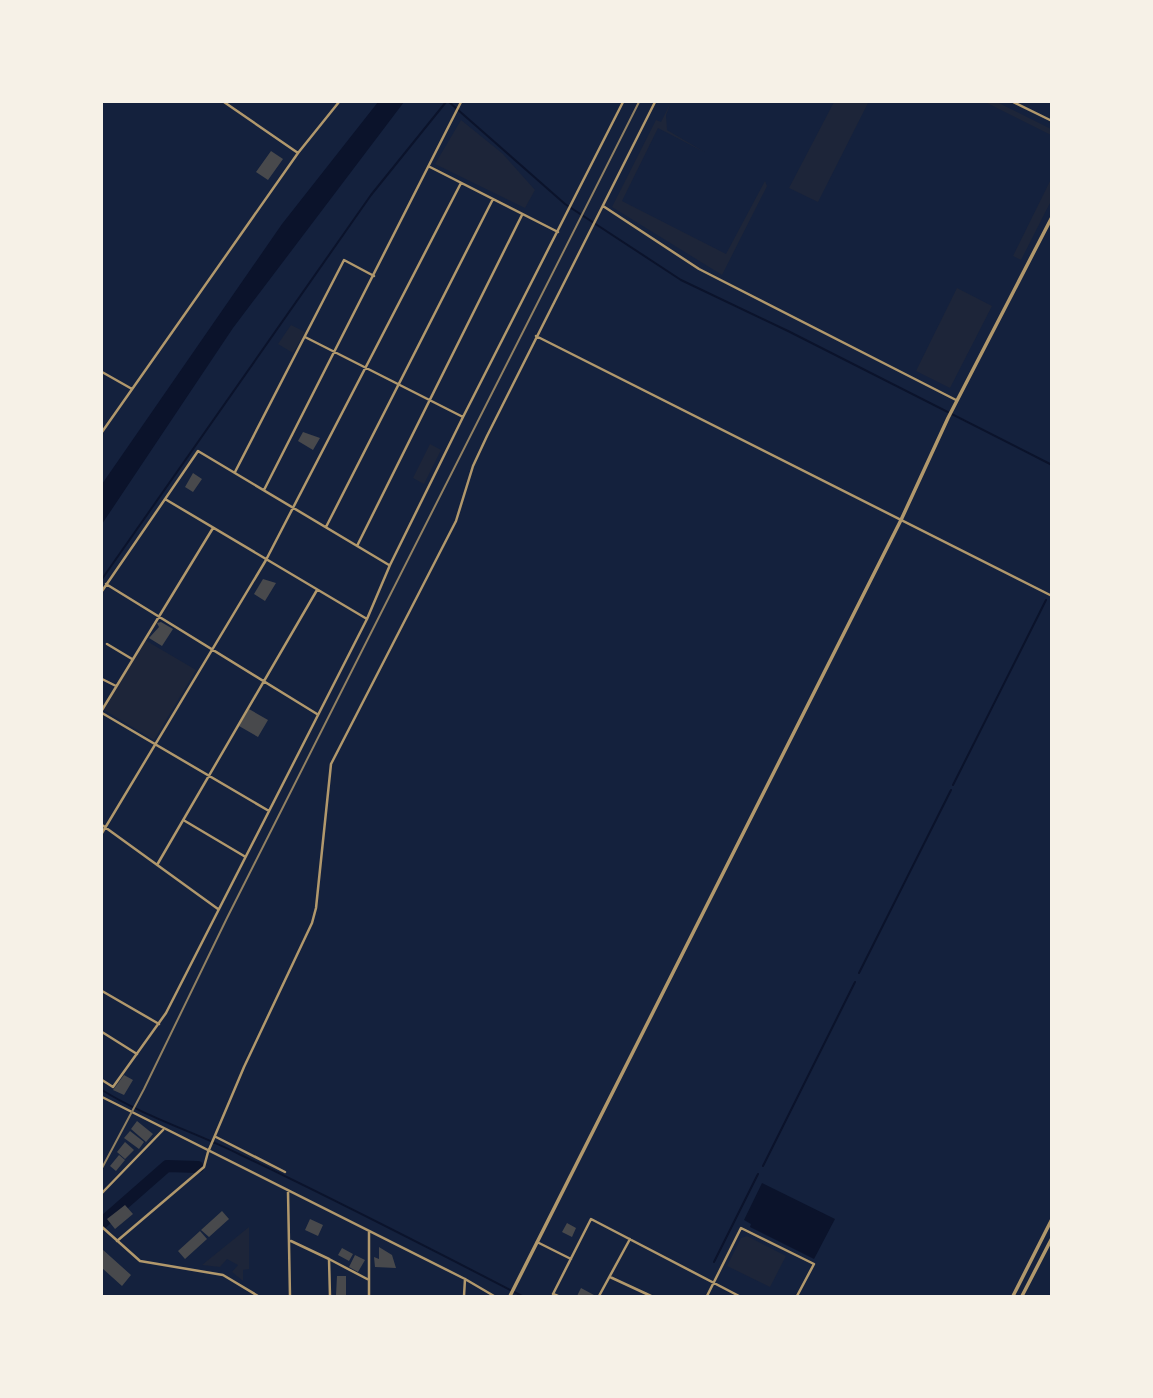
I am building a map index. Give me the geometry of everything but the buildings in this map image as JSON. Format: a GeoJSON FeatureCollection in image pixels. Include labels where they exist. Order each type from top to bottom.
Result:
{"type":"FeatureCollection","features":[{"type":"Feature","properties":{"kind":"street"},"geometry":{"type":"LineString","coordinates":[[224,102],[298,153]]}},
{"type":"Feature","properties":{"kind":"street"},"geometry":{"type":"LineString","coordinates":[[102,432],[298,153],[339,102]]}},
{"type":"Feature","properties":{"kind":"street"},"geometry":{"type":"LineString","coordinates":[[264,490],[461,102]]}},
{"type":"Feature","properties":{"kind":"street"},"geometry":{"type":"LineString","coordinates":[[102,1080],[113,1087],[159,1024],[367,619],[390,565],[463,417],[624,102]]}},
{"type":"Feature","properties":{"kind":"street"},"geometry":{"type":"LineString","coordinates":[[117,1241],[204,1167],[244,1067],[293,967],[314,916],[331,764],[456,521],[473,466],[655,102]]}},
{"type":"Feature","properties":{"kind":"street"},"geometry":{"type":"LineString","coordinates":[[1013,102],[1052,121]]}},
{"type":"Feature","properties":{"kind":"street"},"geometry":{"type":"LineString","coordinates":[[429,167],[558,232]]}},
{"type":"Feature","properties":{"kind":"street"},"geometry":{"type":"LineString","coordinates":[[102,833],[103,826],[156,746],[295,508],[461,183]]}},
{"type":"Feature","properties":{"kind":"street"},"geometry":{"type":"LineString","coordinates":[[326,527],[493,199]]}},
{"type":"Feature","properties":{"kind":"street"},"geometry":{"type":"LineString","coordinates":[[603,206],[699,269],[957,401]]}},
{"type":"Feature","properties":{"kind":"street"},"geometry":{"type":"LineString","coordinates":[[357,546],[522,215]]}},
{"type":"Feature","properties":{"kind":"street"},"geometry":{"type":"LineString","coordinates":[[510,1296],[901,520],[948,418],[1052,217]]}},
{"type":"Feature","properties":{"kind":"street"},"geometry":{"type":"LineString","coordinates":[[235,472],[344,260],[374,276]]}},
{"type":"Feature","properties":{"kind":"street"},"geometry":{"type":"LineString","coordinates":[[536,336],[1052,596]]}},
{"type":"Feature","properties":{"kind":"street"},"geometry":{"type":"LineString","coordinates":[[305,337],[463,417]]}},
{"type":"Feature","properties":{"kind":"street"},"geometry":{"type":"LineString","coordinates":[[102,372],[132,389]]}},
{"type":"Feature","properties":{"kind":"street"},"geometry":{"type":"LineString","coordinates":[[102,591],[198,451],[390,565]]}},
{"type":"Feature","properties":{"kind":"street"},"geometry":{"type":"LineString","coordinates":[[165,499],[367,619]]}},
{"type":"Feature","properties":{"kind":"street"},"geometry":{"type":"LineString","coordinates":[[213,528],[102,711],[156,746],[269,811]]}},
{"type":"Feature","properties":{"kind":"street"},"geometry":{"type":"LineString","coordinates":[[106,584],[317,714]]}},
{"type":"Feature","properties":{"kind":"street"},"geometry":{"type":"LineString","coordinates":[[157,865],[317,590]]}},
{"type":"Feature","properties":{"kind":"street"},"geometry":{"type":"LineString","coordinates":[[107,644],[132,659]]}},
{"type":"Feature","properties":{"kind":"street"},"geometry":{"type":"LineString","coordinates":[[102,679],[116,686]]}},
{"type":"Feature","properties":{"kind":"street"},"geometry":{"type":"LineString","coordinates":[[185,821],[244,856]]}},
{"type":"Feature","properties":{"kind":"street"},"geometry":{"type":"LineString","coordinates":[[103,826],[218,909]]}},
{"type":"Feature","properties":{"kind":"street"},"geometry":{"type":"LineString","coordinates":[[102,990],[159,1024]]}},
{"type":"Feature","properties":{"kind":"street"},"geometry":{"type":"LineString","coordinates":[[102,1032],[137,1054]]}},
{"type":"Feature","properties":{"kind":"street"},"geometry":{"type":"LineString","coordinates":[[102,1097],[163,1130],[465,1279],[494,1297]]}},
{"type":"Feature","properties":{"kind":"street"},"geometry":{"type":"LineString","coordinates":[[102,1193],[163,1130]]}},
{"type":"Feature","properties":{"kind":"street"},"geometry":{"type":"LineString","coordinates":[[215,1137],[285,1172]]}},
{"type":"Feature","properties":{"kind":"street"},"geometry":{"type":"LineString","coordinates":[[288,1192],[290,1297]]}},
{"type":"Feature","properties":{"kind":"street"},"geometry":{"type":"LineString","coordinates":[[558,1297],[553,1294],[591,1219],[739,1297]]}},
{"type":"Feature","properties":{"kind":"street"},"geometry":{"type":"LineString","coordinates":[[1013,1297],[1052,1219]]}},
{"type":"Feature","properties":{"kind":"street"},"geometry":{"type":"LineString","coordinates":[[102,1227],[140,1261],[223,1275],[258,1297]]}},
{"type":"Feature","properties":{"kind":"street"},"geometry":{"type":"LineString","coordinates":[[706,1297],[741,1228],[814,1264],[797,1297]]}},
{"type":"Feature","properties":{"kind":"street"},"geometry":{"type":"LineString","coordinates":[[369,1232],[369,1297]]}},
{"type":"Feature","properties":{"kind":"street"},"geometry":{"type":"LineString","coordinates":[[1022,1297],[1052,1238]]}},
{"type":"Feature","properties":{"kind":"street"},"geometry":{"type":"LineString","coordinates":[[599,1297],[630,1239]]}},
{"type":"Feature","properties":{"kind":"street"},"geometry":{"type":"LineString","coordinates":[[291,1241],[369,1280]]}},
{"type":"Feature","properties":{"kind":"street"},"geometry":{"type":"LineString","coordinates":[[537,1242],[571,1259]]}},
{"type":"Feature","properties":{"kind":"street"},"geometry":{"type":"LineString","coordinates":[[329,1259],[330,1297]]}},
{"type":"Feature","properties":{"kind":"street"},"geometry":{"type":"LineString","coordinates":[[610,1277],[650,1297]]}},
{"type":"Feature","properties":{"kind":"street"},"geometry":{"type":"LineString","coordinates":[[464,1297],[465,1279]]}},
{"type":"Feature","properties":{"kind":"shaded area"},"geometry":{"type":"Polygon","coordinates":[[[378,102],[404,102],[233,328],[102,524],[102,484],[282,224],[378,102]]]}},
{"type":"Feature","properties":{"kind":"shaded area"},"geometry":{"type":"Polygon","coordinates":[[[671,102],[666,115],[667,130],[706,153],[658,128],[622,201],[726,254],[765,181],[767,186],[722,275],[612,207],[656,120],[661,122],[671,102]]]}},
{"type":"Feature","properties":{"kind":"shaded area"},"geometry":{"type":"Polygon","coordinates":[[[834,102],[868,103],[818,202],[789,188],[834,102]]]}},
{"type":"Feature","properties":{"kind":"shaded area"},"geometry":{"type":"Polygon","coordinates":[[[985,102],[997,102],[1051,129],[1051,135],[985,102]]]}},
{"type":"Feature","properties":{"kind":"shaded area"},"geometry":{"type":"Polygon","coordinates":[[[461,120],[503,154],[535,190],[525,208],[435,164],[461,120]]]}},
{"type":"Feature","properties":{"kind":"shaded area"},"geometry":{"type":"Polygon","coordinates":[[[1051,179],[1051,201],[1021,260],[1013,256],[1051,179]]]}},
{"type":"Feature","properties":{"kind":"shaded area"},"geometry":{"type":"Polygon","coordinates":[[[957,288],[992,306],[950,388],[916,371],[957,288]]]}},
{"type":"Feature","properties":{"kind":"shaded area"},"geometry":{"type":"Polygon","coordinates":[[[291,325],[305,332],[293,353],[278,344],[291,325]]]}},
{"type":"Feature","properties":{"kind":"shaded area"},"geometry":{"type":"Polygon","coordinates":[[[430,444],[441,450],[424,484],[413,478],[430,444]]]}},
{"type":"Feature","properties":{"kind":"shaded area"},"geometry":{"type":"Polygon","coordinates":[[[145,640],[196,670],[154,740],[104,710],[145,640]]]}},
{"type":"Feature","properties":{"kind":"shaded area"},"geometry":{"type":"Polygon","coordinates":[[[762,1183],[835,1219],[814,1259],[750,1227],[751,1224],[744,1220],[762,1183]]]}},
{"type":"Feature","properties":{"kind":"shaded area"},"geometry":{"type":"Polygon","coordinates":[[[249,1227],[249,1269],[243,1270],[243,1281],[232,1272],[238,1265],[227,1259],[220,1267],[202,1265],[249,1227]]]}},
{"type":"Feature","properties":{"kind":"shaded area"},"geometry":{"type":"Polygon","coordinates":[[[747,1236],[786,1256],[770,1287],[727,1266],[741,1238],[747,1236]]]}},
{"type":"Feature","properties":{"kind":"waterway"},"geometry":{"type":"LineString","coordinates":[[102,579],[371,195],[446,102]]}},
{"type":"Feature","properties":{"kind":"waterway"},"geometry":{"type":"LineString","coordinates":[[449,102],[565,204],[681,280],[788,331],[1052,465]]}},
{"type":"Feature","properties":{"kind":"waterway"},"geometry":{"type":"LineString","coordinates":[[953,785],[1046,600]]}},
{"type":"Feature","properties":{"kind":"waterway"},"geometry":{"type":"LineString","coordinates":[[859,973],[951,790]]}},
{"type":"Feature","properties":{"kind":"waterway"},"geometry":{"type":"LineString","coordinates":[[763,1166],[855,982]]}},
{"type":"Feature","properties":{"kind":"waterway"},"geometry":{"type":"LineString","coordinates":[[102,1090],[135,1108],[312,1189],[522,1296]]}},
{"type":"Feature","properties":{"kind":"waterway"},"geometry":{"type":"LineString","coordinates":[[102,1223],[167,1166],[198,1167]]}},
{"type":"Feature","properties":{"kind":"waterway"},"geometry":{"type":"LineString","coordinates":[[714,1262],[758,1174]]}},
{"type":"Feature","properties":{"kind":"railway"},"geometry":{"type":"LineString","coordinates":[[102,1168],[639,102]]}}]}
